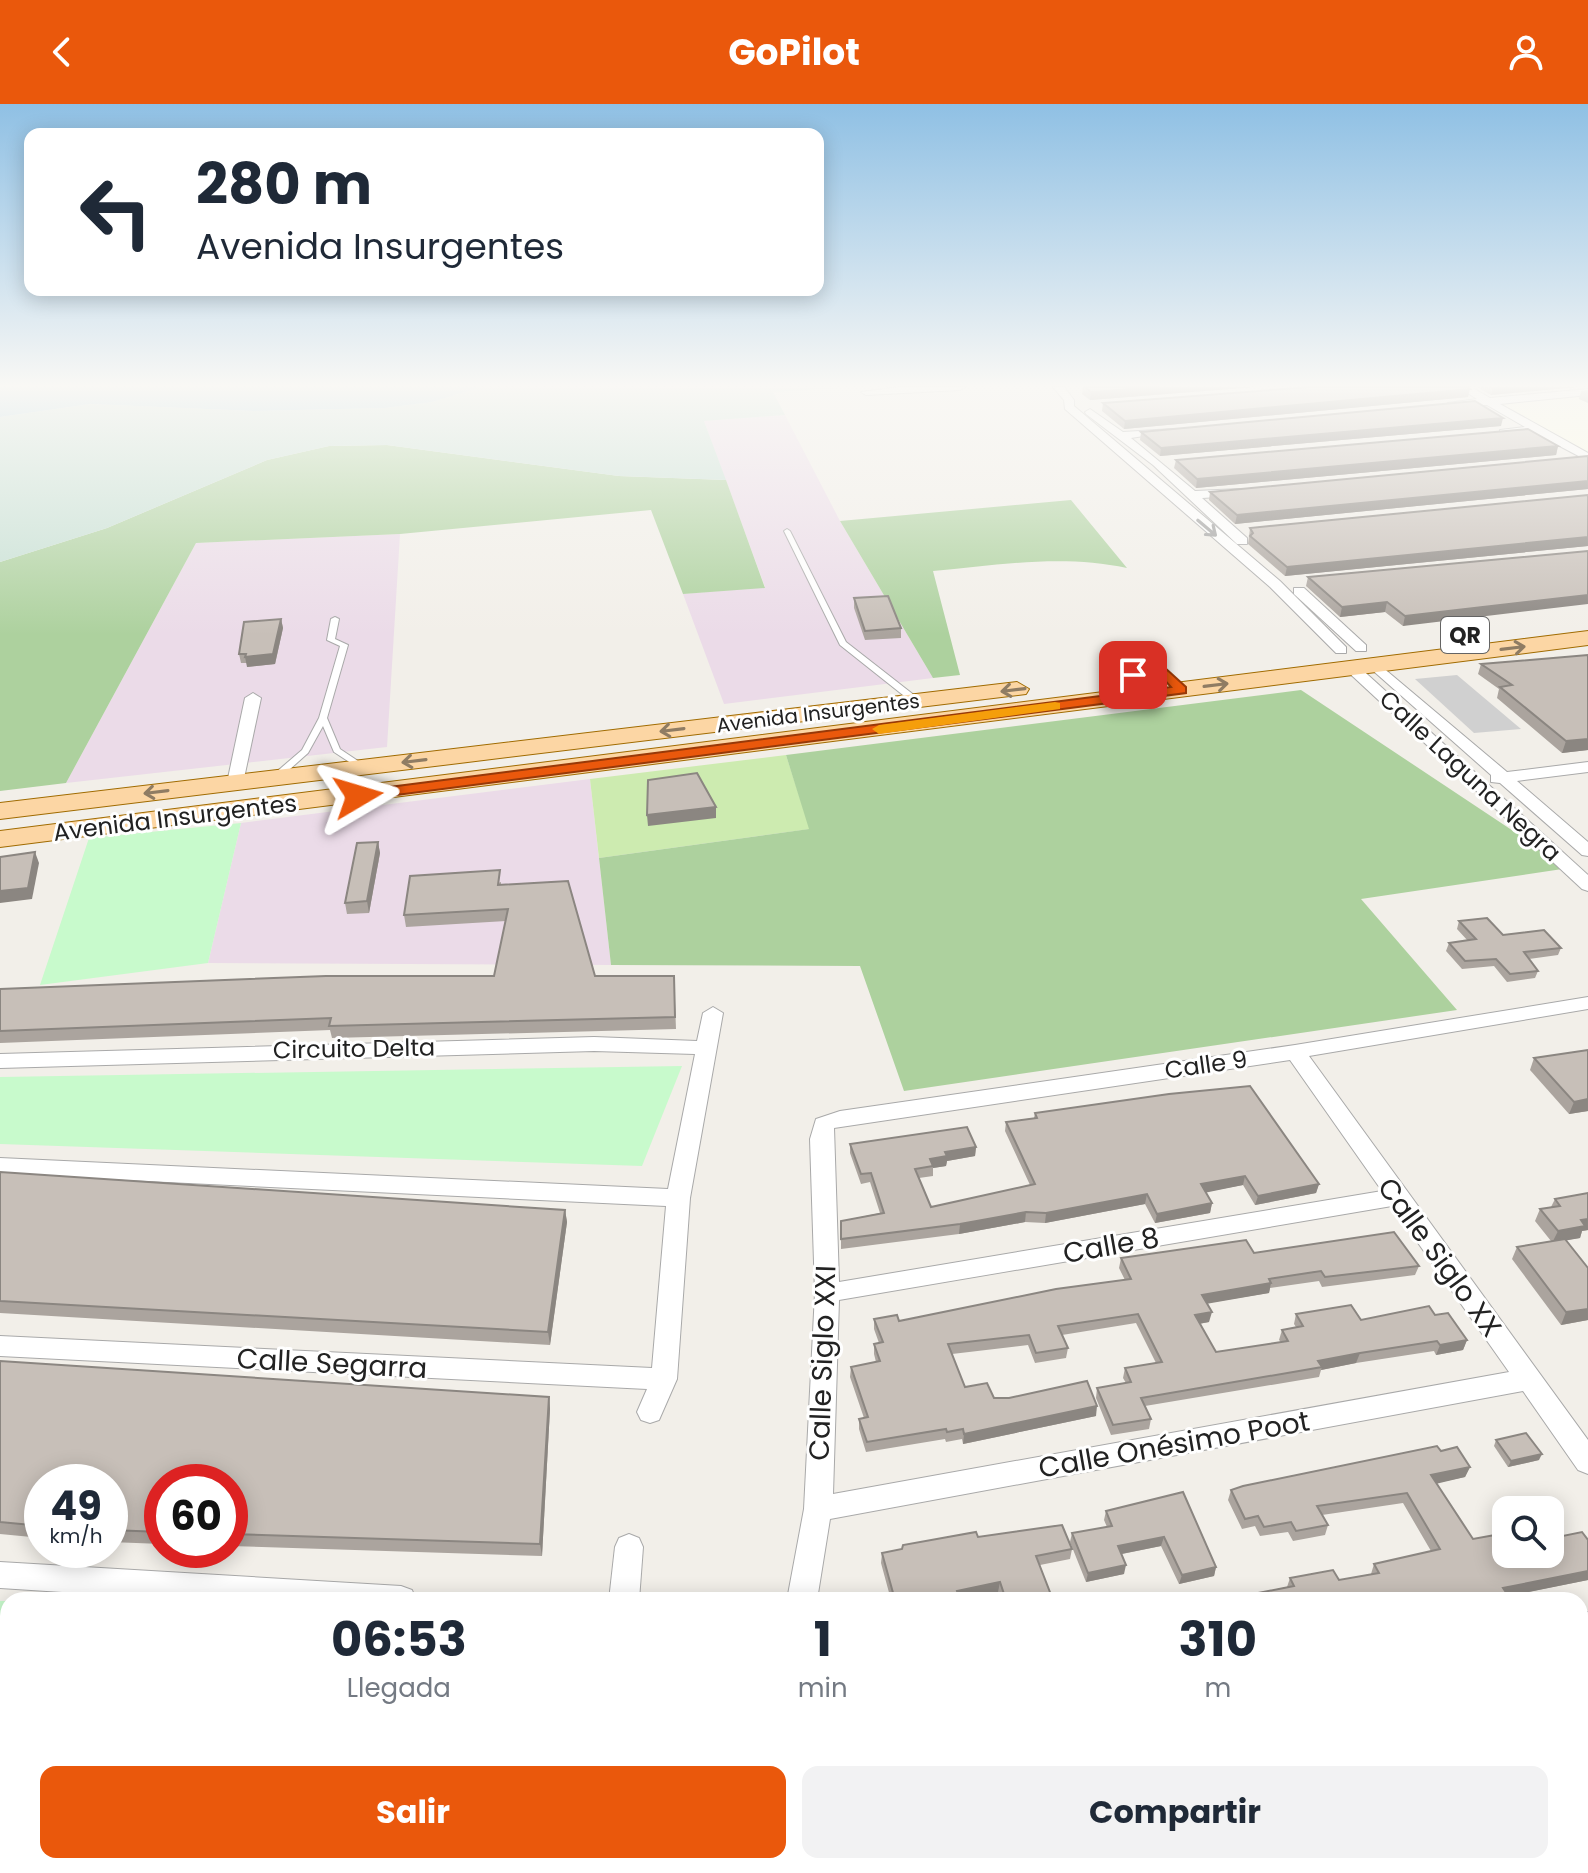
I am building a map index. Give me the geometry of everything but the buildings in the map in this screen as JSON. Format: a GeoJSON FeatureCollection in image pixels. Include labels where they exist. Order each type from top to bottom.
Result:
{"type":"FeatureCollection","features":[{"type":"Feature","properties":{"kind":"main road","name":"Avenida Insurgentes"},"geometry":{"type":"LineString","coordinates":[[1357,658],[1588,619]]}},
{"type":"Feature","properties":{"kind":"main road","name":"Avenida Insurgentes"},"geometry":{"type":"LineString","coordinates":[[0,839],[1173,680],[1357,658],[1588,638]]}},
{"type":"Feature","properties":{"kind":"main road","name":"Avenida Insurgentes"},"geometry":{"type":"LineString","coordinates":[[0,811],[363,767],[923,712]]}},
{"type":"Feature","properties":{"kind":"main road"},"geometry":{"type":"LineString","coordinates":[[90,828],[96,799]]}},
{"type":"Feature","properties":{"kind":"street","name":"Calle Laguna Negra"},"geometry":{"type":"LineString","coordinates":[[1142,470],[1357,658],[1588,851]]}},
{"type":"Feature","properties":{"kind":"street","name":"Calle Laguna Negra"},"geometry":{"type":"LineString","coordinates":[[1164,470],[1231,531],[1296,581],[1357,658],[1475,781],[1584,878]]}},
{"type":"Feature","properties":{"kind":"street"},"geometry":{"type":"LineString","coordinates":[[1192,495],[1247,491]]}},
{"type":"Feature","properties":{"kind":"street"},"geometry":{"type":"LineString","coordinates":[[1231,531],[1246,529]]}},
{"type":"Feature","properties":{"kind":"street"},"geometry":{"type":"LineString","coordinates":[[235,783],[253,698]]}},
{"type":"Feature","properties":{"kind":"street"},"geometry":{"type":"LineString","coordinates":[[1475,781],[1588,767]]}},
{"type":"Feature","properties":{"kind":"street","name":"Calle 9"},"geometry":{"type":"LineString","coordinates":[[824,1124],[840,1118],[1295,1052],[1588,1003]]}},
{"type":"Feature","properties":{"kind":"street"},"geometry":{"type":"LineString","coordinates":[[650,1412],[664,1379],[678,1198],[713,1013]]}},
{"type":"Feature","properties":{"kind":"street","name":"Circuito Delta"},"geometry":{"type":"LineString","coordinates":[[0,1061],[594,1044],[708,1048]]}},
{"type":"Feature","properties":{"kind":"street","name":"Calle Siglo XX"},"geometry":{"type":"LineString","coordinates":[[1295,1052],[1395,1197],[1588,1462]]}},
{"type":"Feature","properties":{"kind":"street","name":"Calle Siglo XXI"},"geometry":{"type":"LineString","coordinates":[[803,1592],[818,1509],[827,1293],[821,1139],[824,1124]]}},
{"type":"Feature","properties":{"kind":"street"},"geometry":{"type":"LineString","coordinates":[[0,1166],[678,1198]]}},
{"type":"Feature","properties":{"kind":"street","name":"Calle 8"},"geometry":{"type":"LineString","coordinates":[[827,1293],[1395,1197]]}},
{"type":"Feature","properties":{"kind":"street","name":"Calle Segarra"},"geometry":{"type":"LineString","coordinates":[[0,1346],[664,1379]]}},
{"type":"Feature","properties":{"kind":"street","name":"Calle Onésimo Poot"},"geometry":{"type":"LineString","coordinates":[[818,1509],[1530,1379]]}},
{"type":"Feature","properties":{"kind":"street"},"geometry":{"type":"LineString","coordinates":[[625,1592],[629,1547]]}},
{"type":"Feature","properties":{"kind":"street"},"geometry":{"type":"LineString","coordinates":[[0,1575],[273,1592]]}},
{"type":"Feature","properties":{"kind":"lane"},"geometry":{"type":"LineString","coordinates":[[787,531],[843,643],[923,712]]}},
{"type":"Feature","properties":{"kind":"lane"},"geometry":{"type":"LineString","coordinates":[[275,778],[305,751],[323,718],[344,645],[331,640],[335,619]]}},
{"type":"Feature","properties":{"kind":"lane"},"geometry":{"type":"LineString","coordinates":[[323,718],[337,750],[363,767]]}},
{"type":"Feature","properties":{"kind":"shaded area"},"geometry":{"type":"Polygon","coordinates":[[[0,470],[245,470],[107,528],[0,562],[0,470]]]}},
{"type":"Feature","properties":{"kind":"shaded area"},"geometry":{"type":"Polygon","coordinates":[[[571,470],[722,470],[726,480],[619,476],[571,470]]]}},
{"type":"Feature","properties":{"kind":"shaded area"},"geometry":{"type":"Polygon","coordinates":[[[722,470],[813,470],[840,521],[933,678],[724,704],[683,594],[765,587],[722,470]]]}},
{"type":"Feature","properties":{"kind":"shaded area"},"geometry":{"type":"Polygon","coordinates":[[[400,534],[387,747],[66,783],[196,543],[400,534]]]}},
{"type":"Feature","properties":{"kind":"shaded area"},"geometry":{"type":"Polygon","coordinates":[[[1457,675],[1521,729],[1474,733],[1415,679],[1457,675]]]}},
{"type":"Feature","properties":{"kind":"shaded area"},"geometry":{"type":"Polygon","coordinates":[[[590,779],[611,965],[208,963],[241,823],[590,779]]]}},
{"type":"Feature","properties":{"kind":"green space"},"geometry":{"type":"Polygon","coordinates":[[[245,470],[571,470],[619,476],[726,480],[765,588],[683,594],[651,510],[400,534],[196,543],[66,783],[0,791],[0,562],[107,528],[245,470]]]}},
{"type":"Feature","properties":{"kind":"green space"},"geometry":{"type":"Polygon","coordinates":[[[1071,500],[1127,568],[1054,561],[933,571],[960,675],[933,678],[840,521],[1071,500]]]}},
{"type":"Feature","properties":{"kind":"green space"},"geometry":{"type":"Polygon","coordinates":[[[1301,690],[1569,868],[1361,899],[1457,1010],[904,1091],[860,966],[611,965],[599,858],[809,829],[786,755],[1301,690]]]}},
{"type":"Feature","properties":{"kind":"green space"},"geometry":{"type":"Polygon","coordinates":[[[786,755],[810,829],[599,858],[590,779],[786,755]]]}},
{"type":"Feature","properties":{"kind":"green space"},"geometry":{"type":"Polygon","coordinates":[[[241,823],[208,963],[40,985],[89,838],[241,823]]]}},
{"type":"Feature","properties":{"kind":"green space"},"geometry":{"type":"Polygon","coordinates":[[[682,1066],[642,1166],[0,1144],[0,1077],[682,1066]]]}},
{"type":"Feature","properties":{"kind":"slow traffic"},"geometry":{"type":"LineString","coordinates":[[879,729],[1055,706]]}},
{"type":"Feature","properties":{"kind":"route"},"geometry":{"type":"LineString","coordinates":[[358,796],[1181,690],[1164,671],[1133,675]]}}]}
